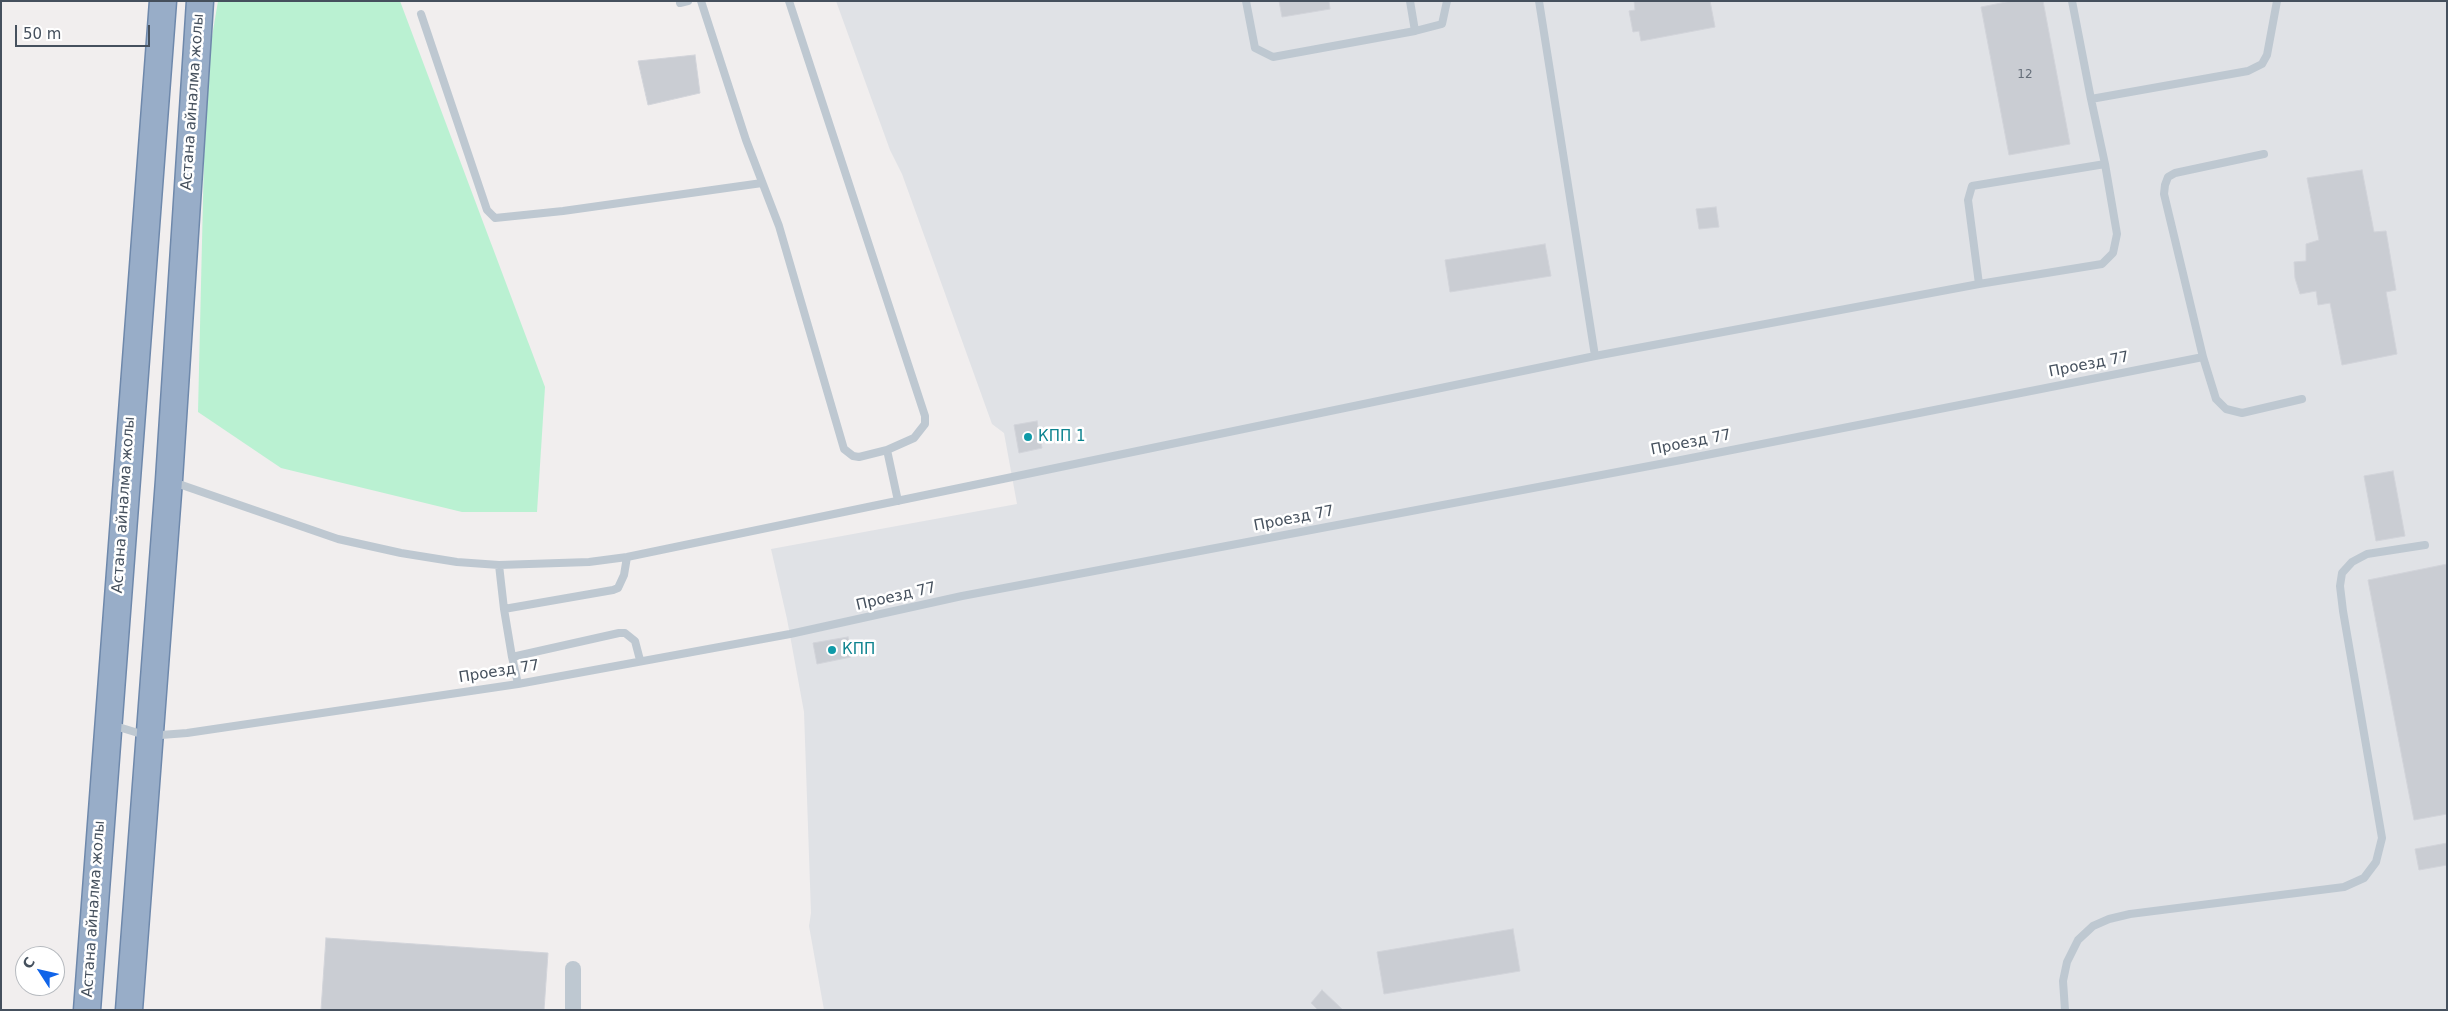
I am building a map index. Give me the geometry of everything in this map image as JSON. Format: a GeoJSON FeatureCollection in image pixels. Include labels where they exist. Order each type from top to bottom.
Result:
{"type":"FeatureCollection","features":[{"type":"Feature","properties":{"kind":"highway","name":"Астана айналма жолы"},"geometry":{"type":"LineString","coordinates":[[87,1010],[163,1]]}},
{"type":"Feature","properties":{"kind":"highway","name":"Астана айналма жолы"},"geometry":{"type":"LineString","coordinates":[[129,1010],[168,480],[200,1]]}},
{"type":"Feature","properties":{"kind":"street"},"geometry":{"type":"LineString","coordinates":[[573,969],[574,1010]]}},
{"type":"Feature","properties":{"kind":"lane"},"geometry":{"type":"LineString","coordinates":[[701,1],[732,97],[785,245],[844,449],[853,456],[859,457],[887,450],[914,438],[925,424],[926,416],[789,1]]}},
{"type":"Feature","properties":{"kind":"lane"},"geometry":{"type":"LineString","coordinates":[[1246,1],[1255,48],[1273,57],[1415,31],[1442,24],[1447,1]]}},
{"type":"Feature","properties":{"kind":"lane"},"geometry":{"type":"LineString","coordinates":[[1410,1],[1415,31]]}},
{"type":"Feature","properties":{"kind":"lane"},"geometry":{"type":"LineString","coordinates":[[1539,1],[1595,356]]}},
{"type":"Feature","properties":{"kind":"lane"},"geometry":{"type":"LineString","coordinates":[[168,480],[338,539],[401,553],[457,562],[499,565],[589,562],[627,557],[1595,356],[1979,284],[2102,264],[2113,253],[2117,234],[2072,1]]}},
{"type":"Feature","properties":{"kind":"lane"},"geometry":{"type":"LineString","coordinates":[[2091,99],[2248,71],[2262,64],[2267,55],[2277,1]]}},
{"type":"Feature","properties":{"kind":"lane"},"geometry":{"type":"LineString","coordinates":[[421,14],[487,210],[495,218],[563,211],[762,184]]}},
{"type":"Feature","properties":{"kind":"lane"},"geometry":{"type":"LineString","coordinates":[[2264,154],[2175,173],[2168,176],[2164,185],[2164,194],[2203,357],[2216,399],[2226,409],[2242,412],[2302,399]]}},
{"type":"Feature","properties":{"kind":"lane"},"geometry":{"type":"LineString","coordinates":[[1979,284],[1968,200],[1972,186],[2105,164]]}},
{"type":"Feature","properties":{"kind":"lane","name":"Проезд 77"},"geometry":{"type":"LineString","coordinates":[[108,724],[148,736],[187,733],[518,684],[640,660],[790,634],[962,596],[1661,463],[2203,357]]}},
{"type":"Feature","properties":{"kind":"lane"},"geometry":{"type":"LineString","coordinates":[[887,450],[898,501]]}},
{"type":"Feature","properties":{"kind":"lane"},"geometry":{"type":"LineString","coordinates":[[2065,1010],[2064,981],[2067,962],[2078,940],[2093,926],[2109,919],[2130,914],[2344,887],[2364,878],[2376,862],[2382,838],[2343,611],[2340,586],[2342,573],[2352,562],[2367,554],[2425,546]]}},
{"type":"Feature","properties":{"kind":"lane"},"geometry":{"type":"LineString","coordinates":[[504,609],[618,588],[624,575],[627,557]]}},
{"type":"Feature","properties":{"kind":"lane"},"geometry":{"type":"LineString","coordinates":[[499,565],[504,609],[518,684]]}},
{"type":"Feature","properties":{"kind":"lane"},"geometry":{"type":"LineString","coordinates":[[512,657],[620,633],[626,634],[635,641],[640,660]]}},
{"type":"Feature","properties":{"kind":"shaded area"},"geometry":{"type":"Polygon","coordinates":[[[836,1],[2447,1],[2447,1010],[824,1010],[809,926],[811,913],[804,712],[787,619],[771,549],[1017,504],[1004,433],[992,424],[902,174],[890,150],[836,1]]]}},
{"type":"Feature","properties":{"kind":"green space"},"geometry":{"type":"Polygon","coordinates":[[[218,1],[400,1],[545,387],[537,512],[462,512],[281,468],[198,412],[206,72],[218,1]]]}},
{"type":"Feature","properties":{"kind":"building"},"geometry":{"type":"Polygon","coordinates":[[[1279,1],[1329,1],[1330,9],[1282,17],[1279,1]]]}},
{"type":"Feature","properties":{"kind":"building"},"geometry":{"type":"Polygon","coordinates":[[[1634,1],[1710,1],[1715,27],[1641,41],[1639,31],[1633,32],[1629,11],[1635,10],[1634,1]]]}},
{"type":"Feature","properties":{"kind":"building"},"geometry":{"type":"Polygon","coordinates":[[[2011,1],[2043,1],[2070,144],[2009,155],[1981,7],[2011,1]]]}},
{"type":"Feature","properties":{"kind":"building"},"geometry":{"type":"Polygon","coordinates":[[[695,55],[700,93],[648,105],[638,61],[695,55]]]}},
{"type":"Feature","properties":{"kind":"building"},"geometry":{"type":"Polygon","coordinates":[[[2362,170],[2374,232],[2386,231],[2396,290],[2386,292],[2397,354],[2342,365],[2330,303],[2318,305],[2316,291],[2300,294],[2295,278],[2294,262],[2306,261],[2306,244],[2319,240],[2307,178],[2362,170]]]}},
{"type":"Feature","properties":{"kind":"building"},"geometry":{"type":"Polygon","coordinates":[[[1716,207],[1719,227],[1699,229],[1696,209],[1716,207]]]}},
{"type":"Feature","properties":{"kind":"building"},"geometry":{"type":"Polygon","coordinates":[[[1545,244],[1551,276],[1450,292],[1445,260],[1545,244]]]}},
{"type":"Feature","properties":{"kind":"building","name":"КПП 1"},"geometry":{"type":"Polygon","coordinates":[[[1037,421],[1042,448],[1019,453],[1014,425],[1037,421]]]}},
{"type":"Feature","properties":{"kind":"building"},"geometry":{"type":"Polygon","coordinates":[[[2393,471],[2405,536],[2376,541],[2364,476],[2393,471]]]}},
{"type":"Feature","properties":{"kind":"building"},"geometry":{"type":"Polygon","coordinates":[[[2447,564],[2447,814],[2414,820],[2368,580],[2447,564]]]}},
{"type":"Feature","properties":{"kind":"building","name":"КПП"},"geometry":{"type":"Polygon","coordinates":[[[848,637],[851,657],[817,664],[813,643],[848,637]]]}},
{"type":"Feature","properties":{"kind":"building"},"geometry":{"type":"Polygon","coordinates":[[[2447,843],[2447,865],[2419,870],[2415,849],[2447,843]]]}},
{"type":"Feature","properties":{"kind":"building"},"geometry":{"type":"Polygon","coordinates":[[[1513,929],[1520,971],[1384,994],[1377,952],[1513,929]]]}},
{"type":"Feature","properties":{"kind":"building"},"geometry":{"type":"Polygon","coordinates":[[[326,938],[548,953],[544,1010],[321,1010],[326,938]]]}},
{"type":"Feature","properties":{"kind":"building"},"geometry":{"type":"Polygon","coordinates":[[[1322,990],[1343,1010],[1318,1010],[1311,1003],[1322,990]]]}},
{"type":"Feature","properties":{"kind":"place","name":"КПП 1"},"geometry":{"type":"Point","coordinates":[1028,437]}},
{"type":"Feature","properties":{"kind":"place","name":"КПП"},"geometry":{"type":"Point","coordinates":[832,650]}}]}
